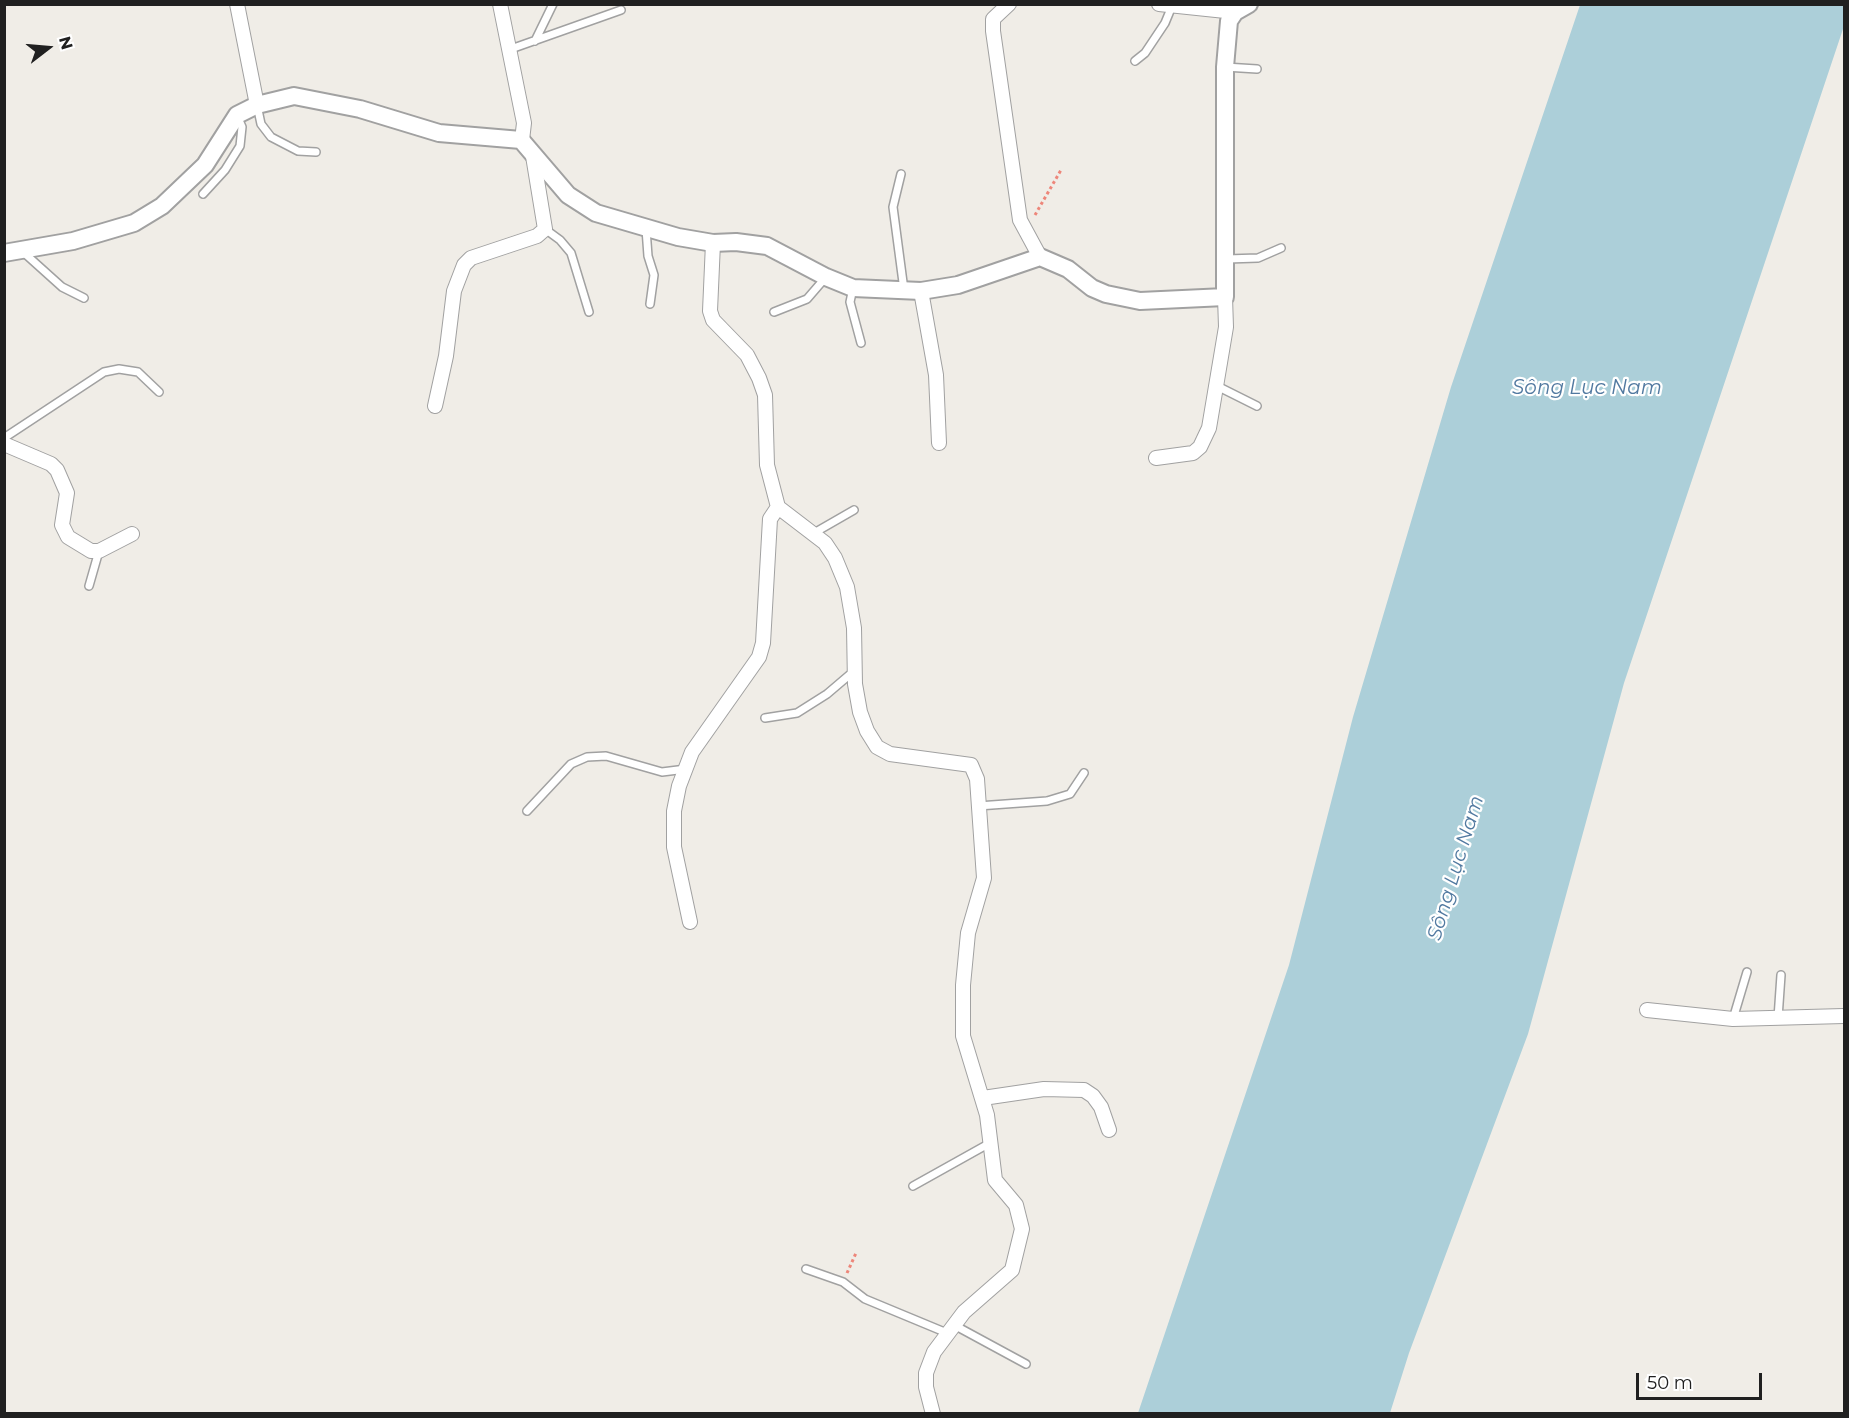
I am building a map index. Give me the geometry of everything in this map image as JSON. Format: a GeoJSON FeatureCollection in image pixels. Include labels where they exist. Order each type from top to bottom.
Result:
{"type":"FeatureCollection","features":[{"type":"Feature","properties":{"kind":"street"},"geometry":{"type":"LineString","coordinates":[[237,4],[257,105]]}},
{"type":"Feature","properties":{"kind":"street"},"geometry":{"type":"LineString","coordinates":[[500,4],[524,123],[522,140],[533,156],[568,195],[596,213],[646,229],[713,243],[736,242],[767,246],[826,277],[853,288],[921,291],[958,285],[1040,257]]}},
{"type":"Feature","properties":{"kind":"street"},"geometry":{"type":"LineString","coordinates":[[1009,4],[993,19],[993,31],[1011,149],[1014,190],[1024,228],[1040,257],[1068,269],[1092,288],[1106,294],[1140,301],[1225,297]]}},
{"type":"Feature","properties":{"kind":"street"},"geometry":{"type":"LineString","coordinates":[[1165,5],[1242,8]]}},
{"type":"Feature","properties":{"kind":"street"},"geometry":{"type":"LineString","coordinates":[[1156,458],[1192,453],[1200,447],[1209,428],[1226,327],[1226,68],[1229,21],[1242,8]]}},
{"type":"Feature","properties":{"kind":"street"},"geometry":{"type":"LineString","coordinates":[[13,251],[73,242],[134,223],[153,212],[205,165],[237,115],[257,105],[284,97],[312,98],[360,109],[439,134],[522,140]]}},
{"type":"Feature","properties":{"kind":"street"},"geometry":{"type":"LineString","coordinates":[[435,406],[446,356],[454,291],[464,265],[471,258],[537,236],[545,230],[533,156]]}},
{"type":"Feature","properties":{"kind":"street"},"geometry":{"type":"LineString","coordinates":[[713,243],[710,311],[712,320],[747,355],[759,378],[765,395],[767,465],[778,507],[794,522],[814,533],[835,558],[847,587],[854,628],[854,671],[860,712],[867,731],[877,747],[890,754],[971,765],[977,780],[984,878],[968,933],[963,985],[963,1036],[983,1098],[995,1180],[1016,1205],[1022,1229],[1012,1270],[984,1293],[951,1329],[934,1352],[926,1373],[926,1388],[933,1413]]}},
{"type":"Feature","properties":{"kind":"street"},"geometry":{"type":"LineString","coordinates":[[921,291],[936,375],[939,443]]}},
{"type":"Feature","properties":{"kind":"street"},"geometry":{"type":"LineString","coordinates":[[4,444],[45,461],[57,470],[67,493],[62,525],[64,532],[86,549],[99,551],[132,534]]}},
{"type":"Feature","properties":{"kind":"street"},"geometry":{"type":"LineString","coordinates":[[690,922],[674,847],[674,812],[679,786],[692,752],[759,657],[763,643],[770,519],[778,507]]}},
{"type":"Feature","properties":{"kind":"street"},"geometry":{"type":"LineString","coordinates":[[1647,1010],[1733,1019],[1845,1017]]}},
{"type":"Feature","properties":{"kind":"street"},"geometry":{"type":"LineString","coordinates":[[983,1098],[1044,1089],[1084,1090],[1093,1096],[1101,1107],[1109,1130]]}},
{"type":"Feature","properties":{"kind":"lane"},"geometry":{"type":"LineString","coordinates":[[535,41],[553,4]]}},
{"type":"Feature","properties":{"kind":"lane"},"geometry":{"type":"LineString","coordinates":[[1135,61],[1145,53],[1165,22],[1165,5]]}},
{"type":"Feature","properties":{"kind":"lane"},"geometry":{"type":"LineString","coordinates":[[508,50],[621,10]]}},
{"type":"Feature","properties":{"kind":"lane"},"geometry":{"type":"LineString","coordinates":[[1226,68],[1257,69]]}},
{"type":"Feature","properties":{"kind":"lane"},"geometry":{"type":"LineString","coordinates":[[257,105],[261,124],[271,137],[298,151],[315,152]]}},
{"type":"Feature","properties":{"kind":"lane"},"geometry":{"type":"LineString","coordinates":[[202,194],[225,170],[240,146],[242,128],[237,115]]}},
{"type":"Feature","properties":{"kind":"lane"},"geometry":{"type":"LineString","coordinates":[[901,174],[893,207],[904,291]]}},
{"type":"Feature","properties":{"kind":"lane"},"geometry":{"type":"LineString","coordinates":[[646,229],[648,256],[654,275],[650,304]]}},
{"type":"Feature","properties":{"kind":"lane"},"geometry":{"type":"LineString","coordinates":[[545,230],[560,240],[571,253],[589,312]]}},
{"type":"Feature","properties":{"kind":"lane"},"geometry":{"type":"LineString","coordinates":[[1227,259],[1258,258],[1281,248]]}},
{"type":"Feature","properties":{"kind":"lane"},"geometry":{"type":"LineString","coordinates":[[13,251],[62,287],[84,298]]}},
{"type":"Feature","properties":{"kind":"lane"},"geometry":{"type":"LineString","coordinates":[[774,312],[807,299],[826,277]]}},
{"type":"Feature","properties":{"kind":"lane"},"geometry":{"type":"LineString","coordinates":[[853,288],[850,302],[861,343]]}},
{"type":"Feature","properties":{"kind":"lane"},"geometry":{"type":"LineString","coordinates":[[4,438],[104,372],[119,369],[138,372],[159,392]]}},
{"type":"Feature","properties":{"kind":"lane"},"geometry":{"type":"LineString","coordinates":[[1217,386],[1257,406]]}},
{"type":"Feature","properties":{"kind":"lane"},"geometry":{"type":"LineString","coordinates":[[814,533],[854,510]]}},
{"type":"Feature","properties":{"kind":"lane"},"geometry":{"type":"LineString","coordinates":[[88,586],[99,551]]}},
{"type":"Feature","properties":{"kind":"lane"},"geometry":{"type":"LineString","coordinates":[[765,718],[797,714],[827,694],[854,671]]}},
{"type":"Feature","properties":{"kind":"lane"},"geometry":{"type":"LineString","coordinates":[[527,811],[571,764],[587,757],[606,756],[662,772],[686,769]]}},
{"type":"Feature","properties":{"kind":"lane"},"geometry":{"type":"LineString","coordinates":[[978,806],[1047,801],[1071,794],[1084,773]]}},
{"type":"Feature","properties":{"kind":"lane"},"geometry":{"type":"LineString","coordinates":[[1733,1019],[1747,972]]}},
{"type":"Feature","properties":{"kind":"lane"},"geometry":{"type":"LineString","coordinates":[[1778,1018],[1781,975]]}},
{"type":"Feature","properties":{"kind":"lane"},"geometry":{"type":"LineString","coordinates":[[913,1186],[990,1143]]}},
{"type":"Feature","properties":{"kind":"lane"},"geometry":{"type":"LineString","coordinates":[[806,1269],[843,1282],[865,1299],[951,1329],[1026,1364]]}},
{"type":"Feature","properties":{"kind":"path"},"geometry":{"type":"LineString","coordinates":[[1024,228],[1034,217],[1061,170]]}},
{"type":"Feature","properties":{"kind":"path"},"geometry":{"type":"LineString","coordinates":[[843,1282],[856,1253]]}},
{"type":"Feature","properties":{"kind":"water","name":"Sông Lục Nam"},"geometry":{"type":"Polygon","coordinates":[[[1580,5],[1844,5],[1844,26],[1624,683],[1528,1034],[1409,1353],[1390,1413],[1138,1413],[1289,965],[1353,717],[1451,387],[1580,5]]]}}]}
